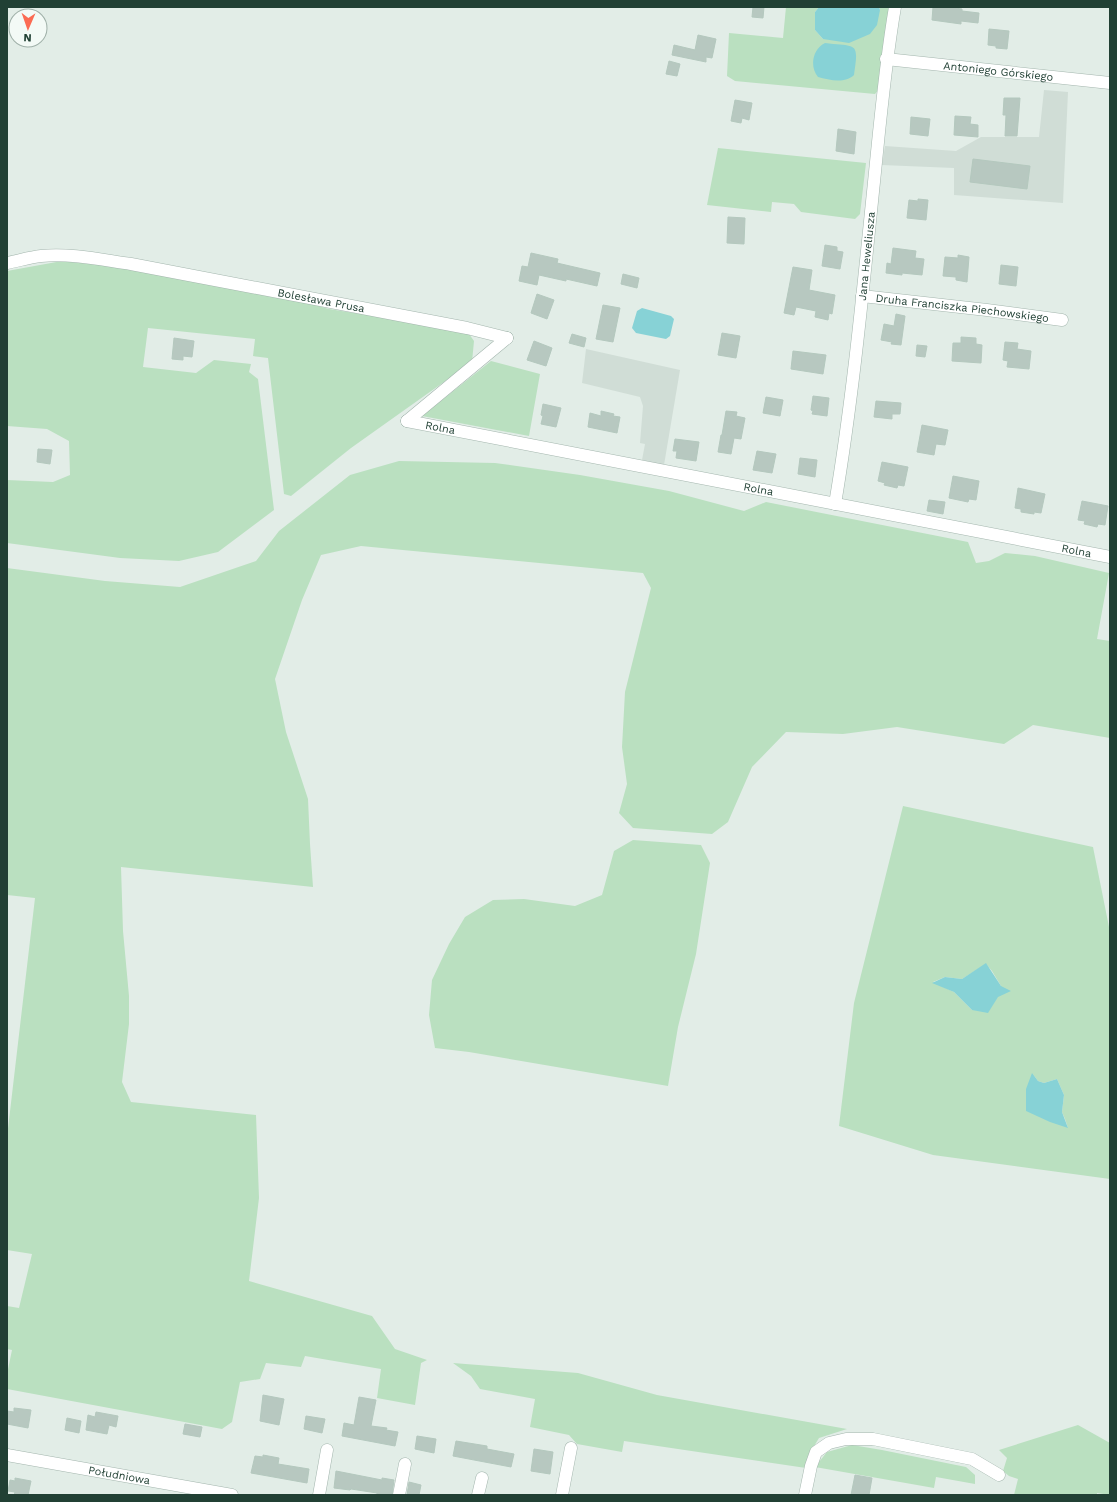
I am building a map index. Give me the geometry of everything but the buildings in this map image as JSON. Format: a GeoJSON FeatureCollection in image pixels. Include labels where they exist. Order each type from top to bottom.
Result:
{"type":"FeatureCollection","features":[{"type":"Feature","properties":{"kind":"street","name":"Jana Heweliusza"},"geometry":{"type":"LineString","coordinates":[[835,504],[846,440],[886,59],[895,7]]}},
{"type":"Feature","properties":{"kind":"street","name":"Antoniego Górskiego"},"geometry":{"type":"LineString","coordinates":[[886,59],[1110,83]]}},
{"type":"Feature","properties":{"kind":"street","name":"Bolesława Prusa"},"geometry":{"type":"LineString","coordinates":[[7,263],[40,256],[68,256],[102,260],[467,328],[507,338],[407,421]]}},
{"type":"Feature","properties":{"kind":"street","name":"Druha Franciszka Piechowskiego"},"geometry":{"type":"LineString","coordinates":[[862,296],[1062,320]]}},
{"type":"Feature","properties":{"kind":"street","name":"Rolna"},"geometry":{"type":"LineString","coordinates":[[407,421],[1110,558]]}},
{"type":"Feature","properties":{"kind":"street"},"geometry":{"type":"LineString","coordinates":[[806,1495],[811,1466],[816,1452],[829,1443],[846,1439],[873,1439],[972,1459],[999,1475]]}},
{"type":"Feature","properties":{"kind":"street"},"geometry":{"type":"LineString","coordinates":[[562,1495],[571,1448]]}},
{"type":"Feature","properties":{"kind":"street"},"geometry":{"type":"LineString","coordinates":[[319,1495],[327,1450]]}},
{"type":"Feature","properties":{"kind":"street","name":"Południowa"},"geometry":{"type":"LineString","coordinates":[[7,1455],[232,1495]]}},
{"type":"Feature","properties":{"kind":"street"},"geometry":{"type":"LineString","coordinates":[[399,1495],[405,1464]]}},
{"type":"Feature","properties":{"kind":"street"},"geometry":{"type":"LineString","coordinates":[[478,1495],[482,1478]]}},
{"type":"Feature","properties":{"kind":"shaded area"},"geometry":{"type":"Polygon","coordinates":[[[1044,90],[1068,92],[1063,203],[954,195],[954,168],[882,165],[885,146],[956,151],[981,137],[1039,137],[1044,90]]]}},
{"type":"Feature","properties":{"kind":"shaded area"},"geometry":{"type":"Polygon","coordinates":[[[586,349],[680,370],[664,465],[642,460],[645,444],[640,443],[643,406],[640,397],[582,383],[586,349]]]}},
{"type":"Feature","properties":{"kind":"green space"},"geometry":{"type":"Polygon","coordinates":[[[786,7],[819,7],[815,12],[815,30],[823,39],[880,10],[879,7],[889,7],[880,88],[875,94],[735,81],[727,76],[729,33],[783,38],[786,7]]]}},
{"type":"Feature","properties":{"kind":"green space"},"geometry":{"type":"Polygon","coordinates":[[[718,148],[866,163],[860,214],[855,219],[801,212],[794,204],[772,202],[771,212],[707,205],[718,148]]]}},
{"type":"Feature","properties":{"kind":"green space"},"geometry":{"type":"Polygon","coordinates":[[[62,261],[128,268],[285,297],[329,309],[467,331],[474,341],[472,362],[351,448],[291,496],[284,494],[268,358],[253,356],[255,339],[148,328],[143,367],[196,373],[214,360],[251,364],[249,372],[258,379],[274,510],[218,552],[179,561],[120,558],[7,543],[7,480],[53,482],[70,475],[69,441],[47,429],[7,426],[7,271],[62,261]]]}},
{"type":"Feature","properties":{"kind":"green space"},"geometry":{"type":"Polygon","coordinates":[[[491,361],[540,374],[529,436],[422,416],[491,361]]]}},
{"type":"Feature","properties":{"kind":"green space"},"geometry":{"type":"Polygon","coordinates":[[[399,461],[495,463],[580,475],[669,491],[744,511],[766,502],[968,542],[976,563],[989,561],[1005,553],[1035,556],[1109,573],[1097,639],[1110,641],[1110,738],[1033,725],[1004,744],[897,727],[843,734],[786,732],[752,767],[728,822],[712,834],[633,828],[619,813],[627,784],[622,747],[625,692],[651,588],[643,573],[361,546],[321,555],[302,600],[275,679],[286,732],[308,799],[313,887],[121,867],[123,931],[129,996],[129,1024],[122,1082],[131,1102],[256,1115],[259,1198],[249,1281],[372,1316],[395,1349],[427,1360],[421,1363],[415,1405],[377,1398],[381,1369],[305,1356],[301,1367],[266,1363],[260,1379],[240,1382],[232,1422],[222,1429],[7,1389],[7,1374],[12,1350],[7,1349],[7,1306],[19,1308],[32,1254],[7,1250],[7,1137],[35,898],[7,895],[7,568],[105,581],[180,587],[256,561],[279,531],[350,475],[399,461]]]}},
{"type":"Feature","properties":{"kind":"green space"},"geometry":{"type":"Polygon","coordinates":[[[903,806],[1093,847],[1110,932],[1110,1179],[933,1155],[839,1126],[854,1003],[903,806]],[[986,964],[962,979],[945,977],[933,982],[954,992],[972,1010],[1001,986],[986,964]],[[1032,1073],[1068,1128],[1062,1112],[1064,1095],[1057,1079],[1044,1083],[1038,1081],[1032,1073]]]}},
{"type":"Feature","properties":{"kind":"green space"},"geometry":{"type":"Polygon","coordinates":[[[633,840],[701,845],[710,863],[696,954],[678,1027],[668,1086],[469,1052],[435,1048],[429,1015],[432,980],[449,944],[465,917],[493,900],[524,899],[575,906],[602,895],[614,851],[633,840]]]}},
{"type":"Feature","properties":{"kind":"green space"},"geometry":{"type":"Polygon","coordinates":[[[453,1363],[578,1373],[657,1395],[847,1429],[819,1438],[808,1456],[806,1468],[624,1441],[622,1452],[577,1444],[569,1435],[530,1427],[535,1399],[480,1389],[471,1376],[453,1363]]]}},
{"type":"Feature","properties":{"kind":"green space"},"geometry":{"type":"Polygon","coordinates":[[[1078,1425],[1110,1443],[1110,1495],[1097,1493],[1097,1495],[1014,1495],[1018,1479],[1009,1476],[1003,1471],[1007,1458],[999,1450],[1078,1425]]]}},
{"type":"Feature","properties":{"kind":"green space"},"geometry":{"type":"Polygon","coordinates":[[[852,1445],[966,1467],[975,1475],[975,1484],[936,1477],[934,1488],[815,1467],[827,1452],[852,1445]]]}},
{"type":"Feature","properties":{"kind":"water"},"geometry":{"type":"Polygon","coordinates":[[[819,7],[879,7],[880,10],[877,25],[870,34],[849,43],[823,39],[815,30],[815,12],[819,7]]]}},
{"type":"Feature","properties":{"kind":"water"},"geometry":{"type":"Polygon","coordinates":[[[825,43],[850,46],[853,48],[856,56],[854,75],[846,80],[832,80],[818,77],[815,73],[813,63],[815,53],[825,43]]]}},
{"type":"Feature","properties":{"kind":"water"},"geometry":{"type":"Polygon","coordinates":[[[642,308],[671,316],[674,319],[670,336],[666,339],[636,333],[632,328],[637,311],[642,308]]]}},
{"type":"Feature","properties":{"kind":"water"},"geometry":{"type":"Polygon","coordinates":[[[986,963],[1001,986],[1011,991],[998,997],[988,1013],[972,1010],[954,992],[932,983],[945,977],[962,979],[986,963]]]}},
{"type":"Feature","properties":{"kind":"water"},"geometry":{"type":"Polygon","coordinates":[[[1032,1073],[1038,1081],[1044,1083],[1057,1079],[1064,1095],[1062,1112],[1068,1128],[1026,1111],[1026,1089],[1032,1073]]]}}]}
